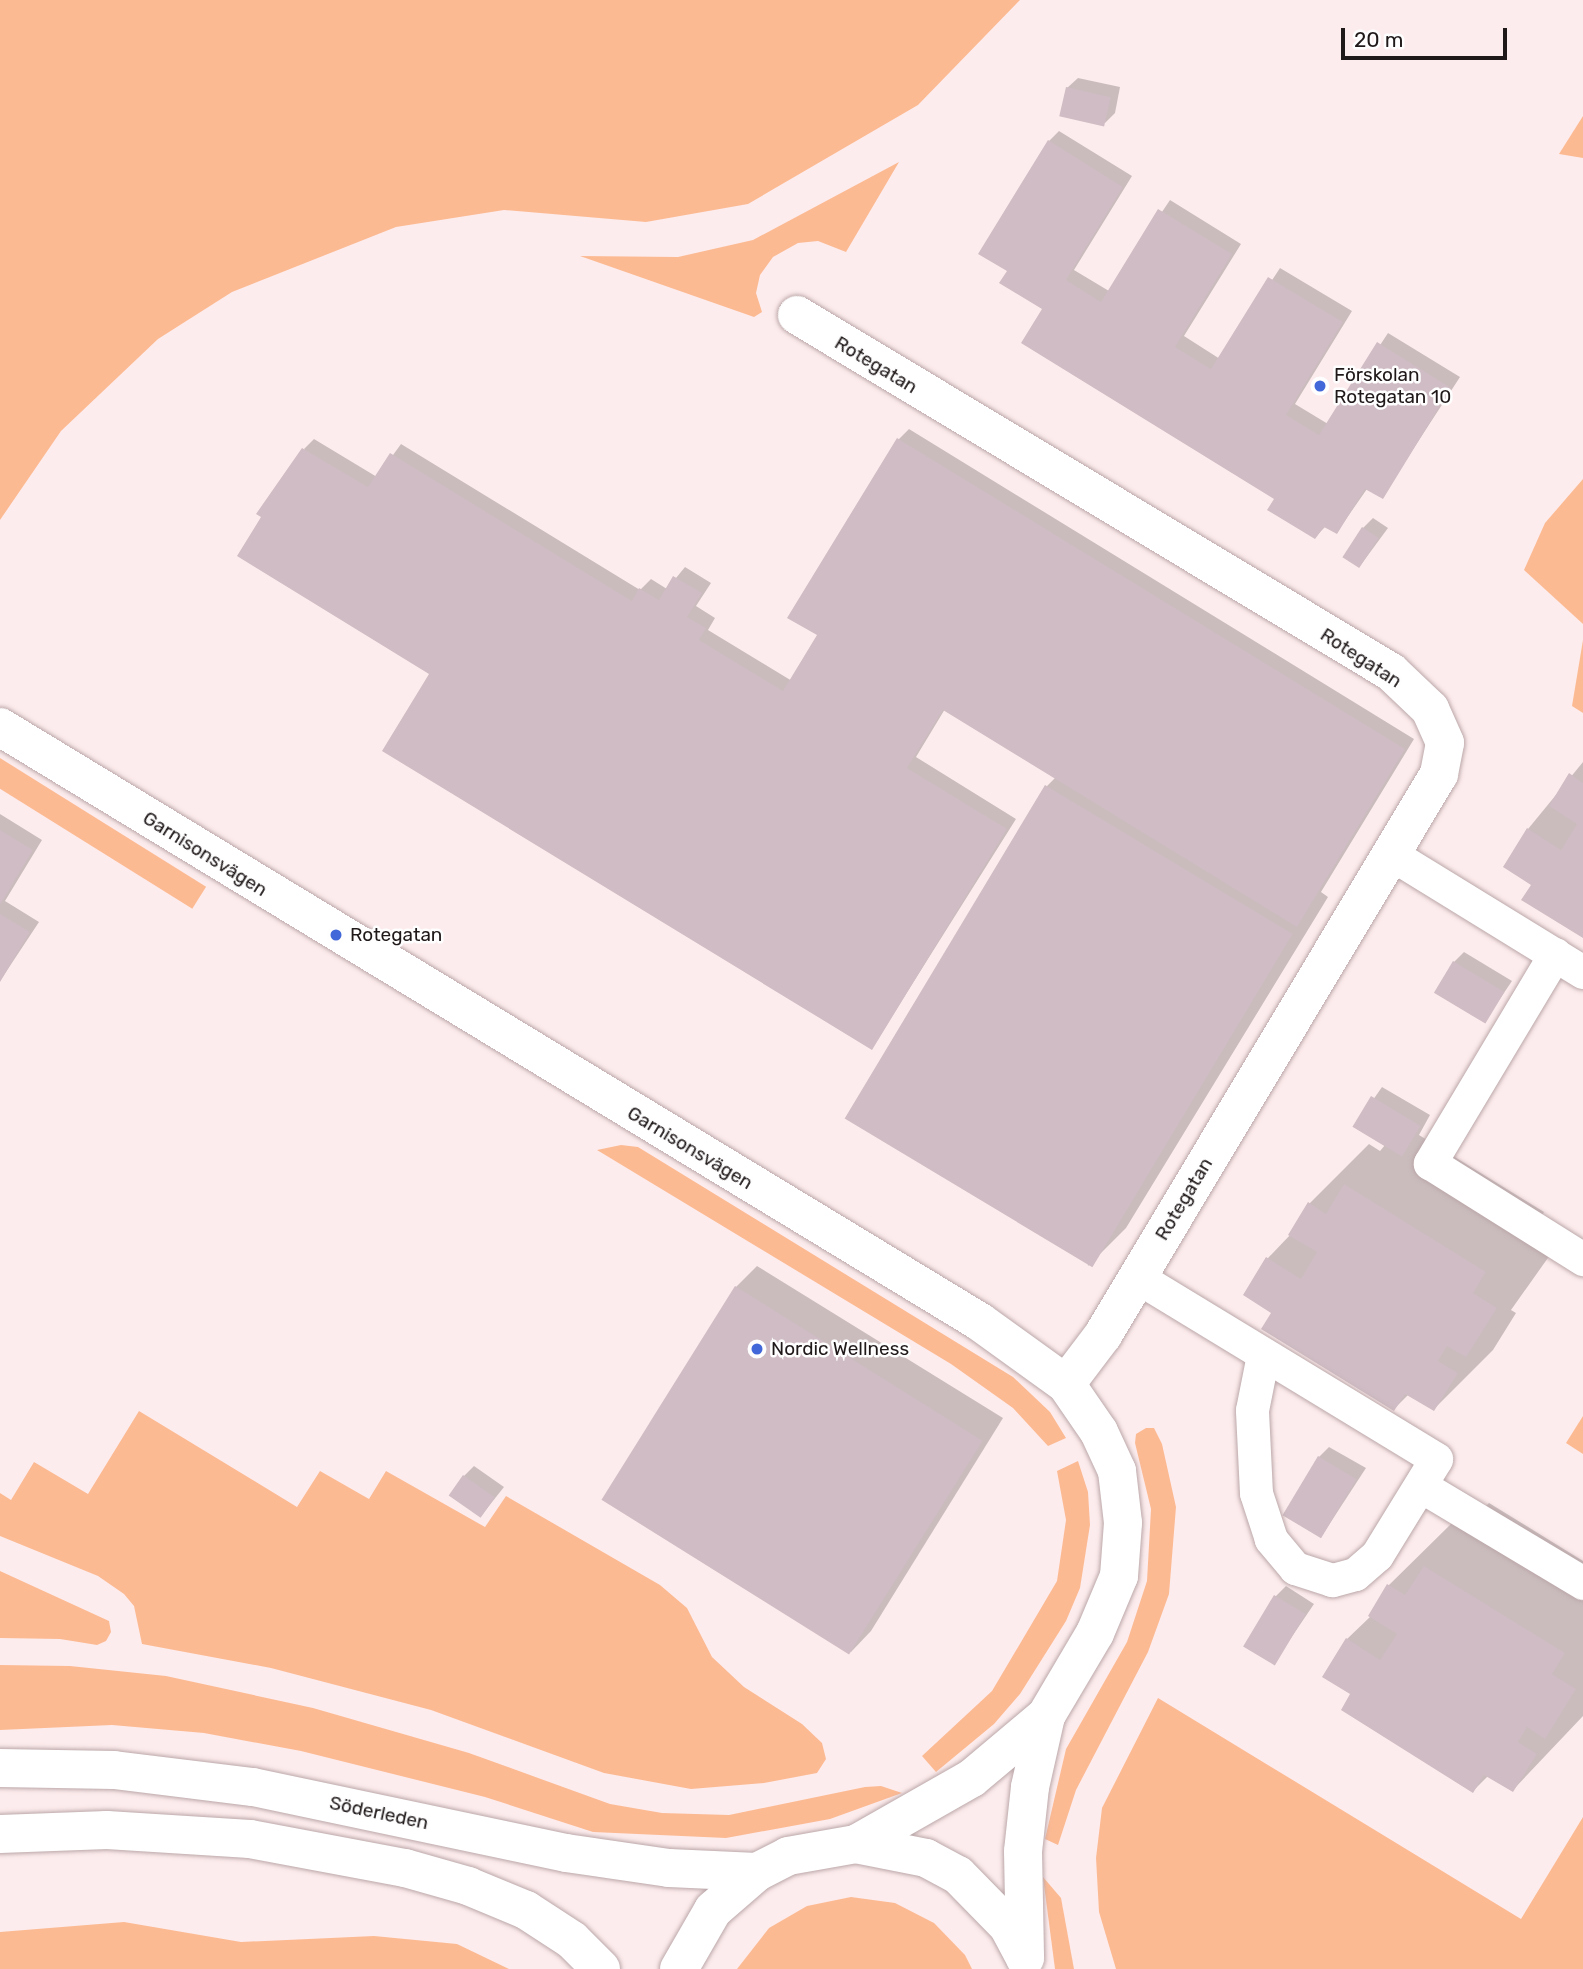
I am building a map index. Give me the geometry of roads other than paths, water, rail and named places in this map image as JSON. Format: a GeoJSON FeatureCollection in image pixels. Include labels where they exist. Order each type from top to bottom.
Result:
{"type":"FeatureCollection","features":[{"type":"Feature","properties":{"kind":"street","name":"Rotegatan"},"geometry":{"type":"LineString","coordinates":[[797,315],[1391,672],[1430,709],[1445,743],[1439,774],[1137,1278],[1066,1384]]}},
{"type":"Feature","properties":{"kind":"street","name":"Garnisonsvägen"},"geometry":{"type":"LineString","coordinates":[[0,727],[980,1322],[1066,1384],[1099,1432],[1117,1471],[1123,1523],[1119,1576],[1095,1633],[1046,1716],[1030,1787],[1023,1851],[1027,1963]]}},
{"type":"Feature","properties":{"kind":"street","name":"Garnisonsvägen"},"geometry":{"type":"LineString","coordinates":[[856,1844],[972,1778],[1046,1716]]}},
{"type":"Feature","properties":{"kind":"street","name":"Söderleden"},"geometry":{"type":"LineString","coordinates":[[0,1769],[114,1770],[253,1787],[566,1853],[669,1868],[757,1872]]}},
{"type":"Feature","properties":{"kind":"street"},"geometry":{"type":"LineString","coordinates":[[0,1834],[107,1830],[250,1839],[405,1868],[468,1886],[526,1910],[572,1940],[601,1969]]}},
{"type":"Feature","properties":{"kind":"street"},"geometry":{"type":"LineString","coordinates":[[680,1969],[713,1910],[757,1872],[799,1853],[856,1844],[926,1858],[958,1875],[1008,1926],[1027,1963]]}},
{"type":"Feature","properties":{"kind":"lane"},"geometry":{"type":"LineString","coordinates":[[1391,853],[1583,972]]}},
{"type":"Feature","properties":{"kind":"lane"},"geometry":{"type":"LineString","coordinates":[[1555,954],[1430,1163],[1583,1259]]}},
{"type":"Feature","properties":{"kind":"lane"},"geometry":{"type":"LineString","coordinates":[[1137,1278],[1436,1459],[1377,1555],[1355,1574],[1332,1580],[1295,1568],[1271,1539],[1256,1493],[1252,1410],[1263,1355]]}},
{"type":"Feature","properties":{"kind":"lane"},"geometry":{"type":"LineString","coordinates":[[1421,1486],[1583,1583]]}},
{"type":"Feature","properties":{"kind":"place","name":"Förskolan Rotegatan 10"},"geometry":{"type":"Point","coordinates":[1320,386]}},
{"type":"Feature","properties":{"kind":"place","name":"Rotegatan"},"geometry":{"type":"Point","coordinates":[336,935]}},
{"type":"Feature","properties":{"kind":"place","name":"Nordic Wellness"},"geometry":{"type":"Point","coordinates":[757,1349]}}]}
